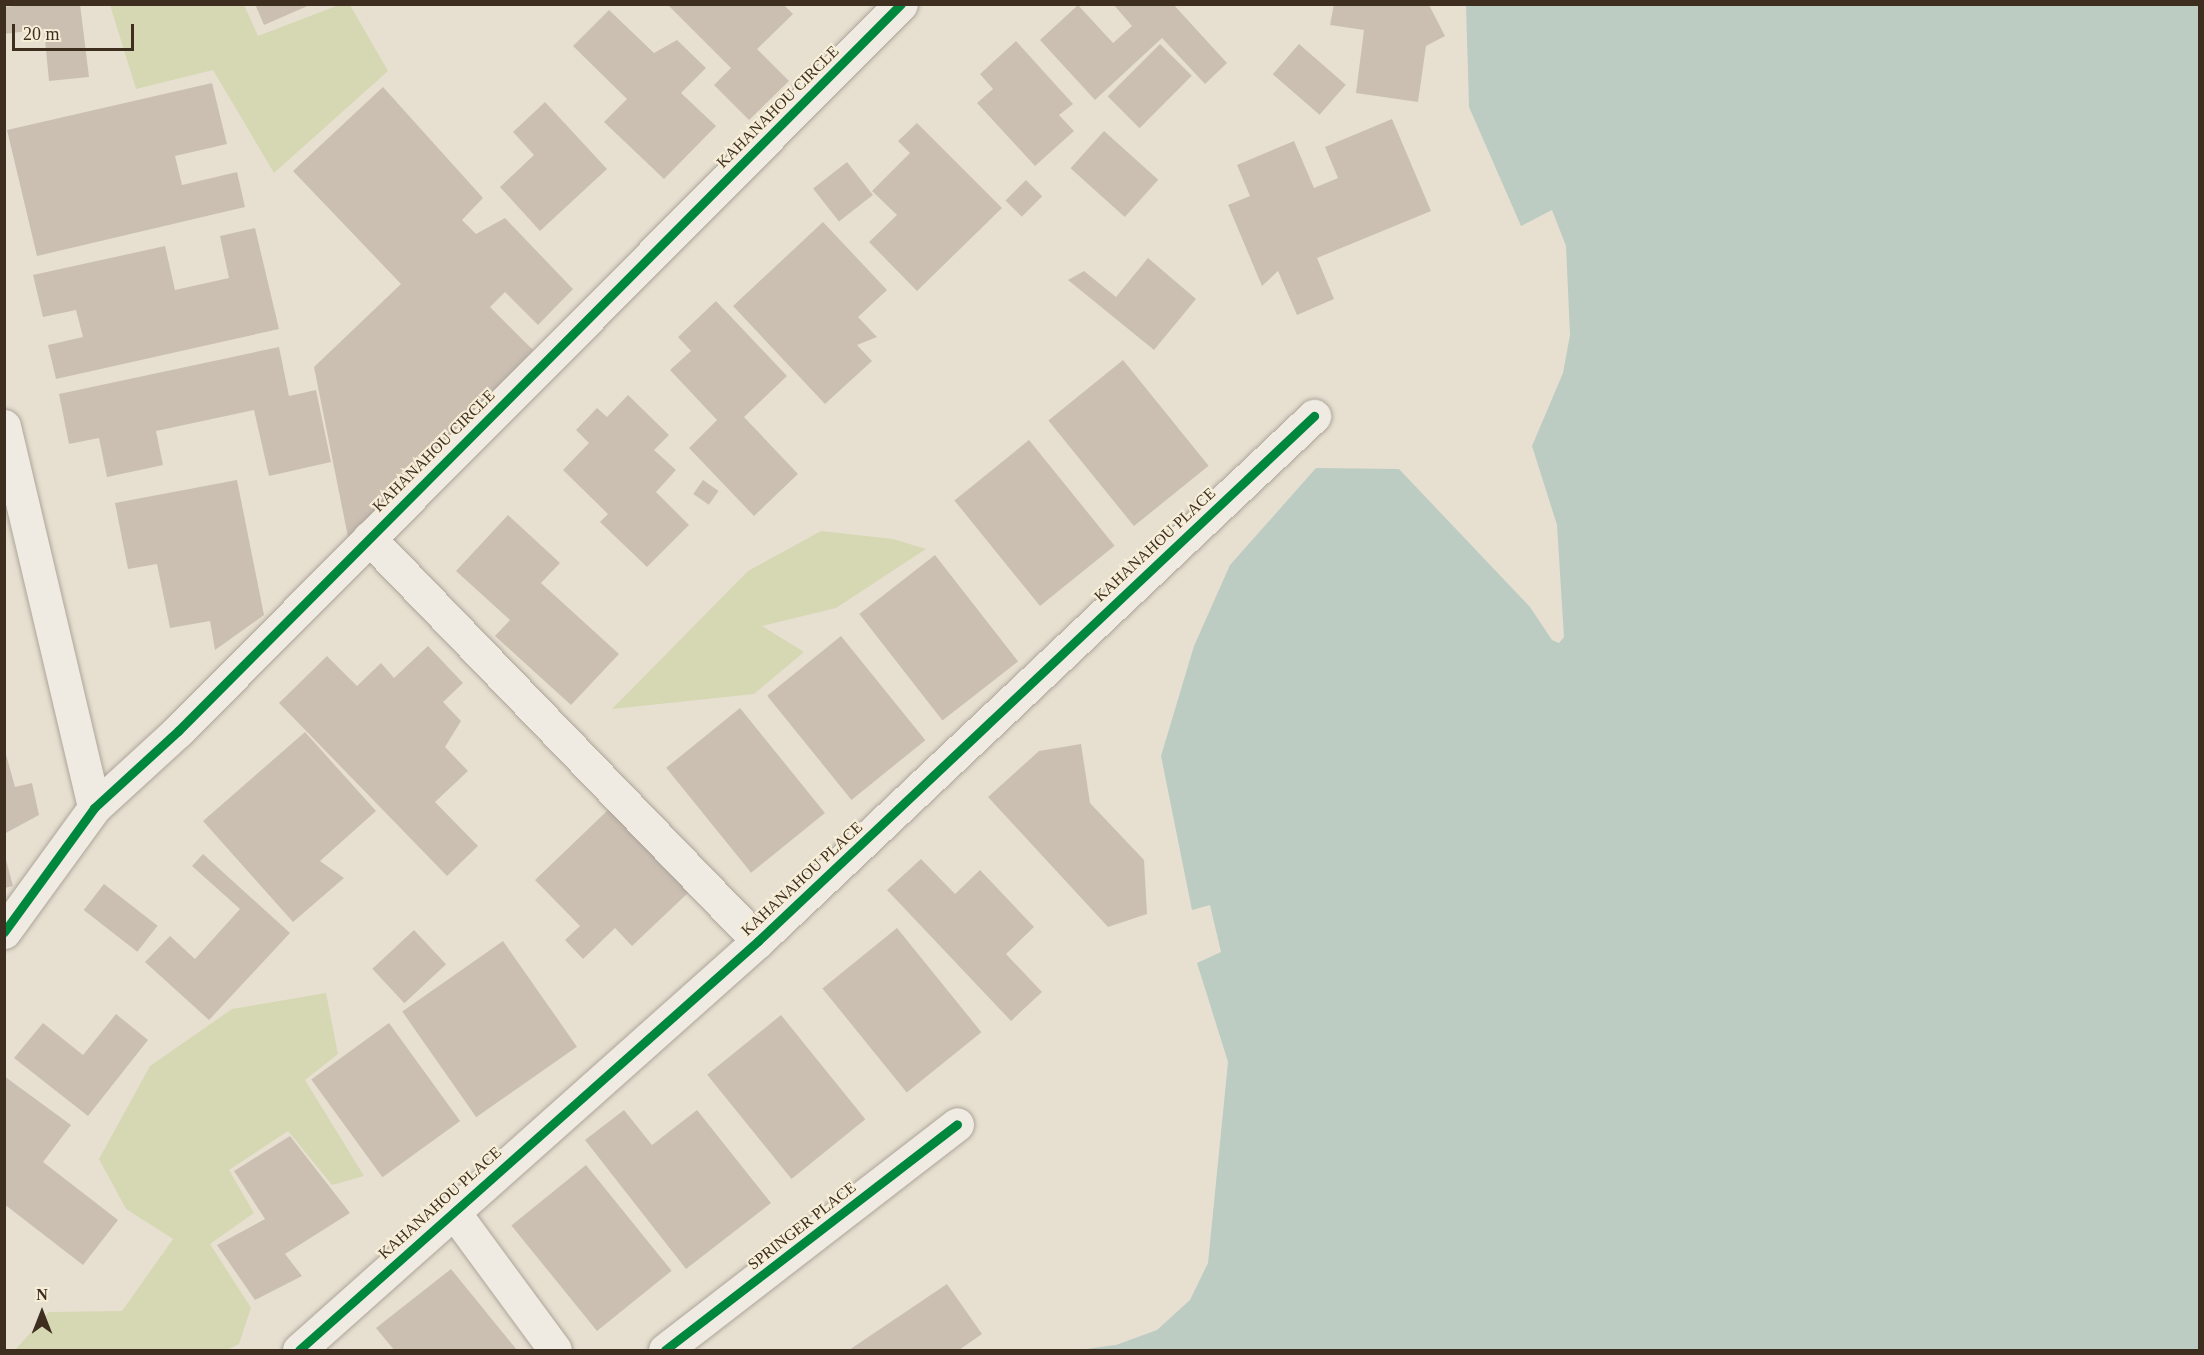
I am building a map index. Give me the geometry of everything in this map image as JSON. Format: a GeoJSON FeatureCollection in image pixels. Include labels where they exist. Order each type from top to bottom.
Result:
{"type":"FeatureCollection","features":[{"type":"Feature","properties":{"kind":"street","name":"KAHANAHOU CIRCLE"},"geometry":{"type":"LineString","coordinates":[[4,932],[94,808],[369,538],[901,4]]}},
{"type":"Feature","properties":{"kind":"street","name":"KAHANAHOU PLACE"},"geometry":{"type":"LineString","coordinates":[[298,1350],[758,941],[1314,416]]}},
{"type":"Feature","properties":{"kind":"street"},"geometry":{"type":"LineString","coordinates":[[4,426],[94,808]]}},
{"type":"Feature","properties":{"kind":"street","name":"KAHANAHOU PLACE"},"geometry":{"type":"LineString","coordinates":[[369,538],[758,941]]}},
{"type":"Feature","properties":{"kind":"street","name":"SPRINGER PLACE"},"geometry":{"type":"LineString","coordinates":[[665,1350],[957,1124]]}},
{"type":"Feature","properties":{"kind":"street"},"geometry":{"type":"LineString","coordinates":[[453,1211],[555,1350]]}},
{"type":"Feature","properties":{"kind":"green space"},"geometry":{"type":"Polygon","coordinates":[[[110,5],[244,5],[258,36],[339,5],[350,5],[388,71],[274,173],[213,70],[136,89],[110,5]]]}},
{"type":"Feature","properties":{"kind":"green space"},"geometry":{"type":"Polygon","coordinates":[[[821,531],[893,539],[926,549],[836,608],[762,626],[804,652],[754,694],[612,709],[748,571],[821,531]]]}},
{"type":"Feature","properties":{"kind":"green space"},"geometry":{"type":"Polygon","coordinates":[[[326,993],[338,1054],[305,1080],[364,1176],[332,1185],[288,1131],[229,1170],[254,1213],[210,1244],[251,1308],[239,1344],[227,1350],[15,1350],[49,1312],[122,1311],[173,1239],[126,1209],[99,1159],[150,1066],[232,1009],[326,993]]]}},
{"type":"Feature","properties":{"kind":"shaded area"},"geometry":{"type":"Polygon","coordinates":[[[1466,5],[2199,5],[2199,1350],[1078,1350],[1116,1345],[1157,1330],[1190,1300],[1208,1263],[1228,1062],[1197,963],[1221,952],[1210,905],[1192,910],[1161,756],[1194,646],[1230,565],[1316,468],[1399,469],[1530,607],[1552,640],[1559,643],[1564,637],[1557,525],[1532,446],[1563,373],[1570,335],[1566,246],[1552,210],[1521,226],[1469,107],[1466,5]]]}},
{"type":"Feature","properties":{"kind":"building"},"geometry":{"type":"Polygon","coordinates":[[[30,4],[80,4],[89,77],[49,81],[44,29],[4,34],[4,7],[30,4]]]}},
{"type":"Feature","properties":{"kind":"building"},"geometry":{"type":"Polygon","coordinates":[[[255,4],[312,4],[264,25],[255,4]]]}},
{"type":"Feature","properties":{"kind":"building"},"geometry":{"type":"Polygon","coordinates":[[[667,4],[783,4],[793,14],[757,49],[789,81],[749,120],[714,85],[731,68],[667,4]]]}},
{"type":"Feature","properties":{"kind":"building"},"geometry":{"type":"Polygon","coordinates":[[[1113,4],[1173,4],[1227,63],[1205,84],[1162,38],[1095,100],[1040,40],[1078,5],[1113,43],[1132,26],[1113,4]]]}},
{"type":"Feature","properties":{"kind":"building"},"geometry":{"type":"Polygon","coordinates":[[[1334,4],[1429,5],[1445,36],[1426,46],[1418,102],[1356,93],[1364,30],[1330,25],[1334,4]]]}},
{"type":"Feature","properties":{"kind":"building"},"geometry":{"type":"Polygon","coordinates":[[[609,10],[654,53],[677,40],[706,68],[681,93],[716,126],[664,179],[604,122],[627,99],[573,46],[609,10]]]}},
{"type":"Feature","properties":{"kind":"building"},"geometry":{"type":"Polygon","coordinates":[[[1016,41],[1073,104],[1059,115],[1074,131],[1035,166],[977,103],[993,89],[980,74],[1016,41]]]}},
{"type":"Feature","properties":{"kind":"building"},"geometry":{"type":"Polygon","coordinates":[[[1160,44],[1192,76],[1139,128],[1108,96],[1160,44]]]}},
{"type":"Feature","properties":{"kind":"building"},"geometry":{"type":"Polygon","coordinates":[[[1299,44],[1346,85],[1320,115],[1273,74],[1299,44]]]}},
{"type":"Feature","properties":{"kind":"building"},"geometry":{"type":"Polygon","coordinates":[[[212,83],[227,144],[175,156],[182,185],[237,172],[245,207],[37,256],[7,130],[212,83]]]}},
{"type":"Feature","properties":{"kind":"building"},"geometry":{"type":"Polygon","coordinates":[[[383,87],[483,198],[462,220],[476,234],[505,218],[573,289],[538,325],[505,292],[490,307],[533,350],[348,537],[314,367],[401,284],[293,171],[383,87]]]}},
{"type":"Feature","properties":{"kind":"building"},"geometry":{"type":"Polygon","coordinates":[[[545,102],[607,169],[540,231],[500,187],[534,155],[513,132],[545,102]]]}},
{"type":"Feature","properties":{"kind":"building"},"geometry":{"type":"Polygon","coordinates":[[[1392,119],[1431,211],[1317,258],[1334,299],[1297,315],[1278,271],[1262,286],[1228,205],[1250,196],[1237,165],[1294,141],[1314,188],[1338,178],[1325,147],[1392,119]]]}},
{"type":"Feature","properties":{"kind":"building"},"geometry":{"type":"Polygon","coordinates":[[[917,123],[1002,208],[917,291],[869,242],[897,215],[872,191],[910,153],[898,141],[917,123]]]}},
{"type":"Feature","properties":{"kind":"building"},"geometry":{"type":"Polygon","coordinates":[[[1104,131],[1158,180],[1125,217],[1071,168],[1104,131]]]}},
{"type":"Feature","properties":{"kind":"building"},"geometry":{"type":"Polygon","coordinates":[[[847,162],[873,195],[839,222],[813,188],[847,162]]]}},
{"type":"Feature","properties":{"kind":"building"},"geometry":{"type":"Polygon","coordinates":[[[1026,180],[1042,196],[1022,217],[1005,201],[1026,180]]]}},
{"type":"Feature","properties":{"kind":"building"},"geometry":{"type":"Polygon","coordinates":[[[823,222],[887,290],[858,317],[877,337],[857,345],[872,361],[825,404],[733,306],[823,222]]]}},
{"type":"Feature","properties":{"kind":"building"},"geometry":{"type":"Polygon","coordinates":[[[255,228],[279,329],[56,379],[48,345],[83,337],[76,310],[43,317],[33,275],[165,246],[175,290],[229,278],[220,236],[255,228]]]}},
{"type":"Feature","properties":{"kind":"building"},"geometry":{"type":"Polygon","coordinates":[[[1148,258],[1196,299],[1154,350],[1068,280],[1084,271],[1116,297],[1148,258]]]}},
{"type":"Feature","properties":{"kind":"building"},"geometry":{"type":"Polygon","coordinates":[[[716,301],[787,376],[744,417],[798,474],[754,516],[689,448],[717,420],[670,370],[691,351],[678,337],[716,301]]]}},
{"type":"Feature","properties":{"kind":"building"},"geometry":{"type":"Polygon","coordinates":[[[279,347],[289,396],[316,390],[331,462],[269,476],[254,410],[156,431],[163,465],[107,477],[99,438],[69,444],[59,394],[279,347]]]}},
{"type":"Feature","properties":{"kind":"building"},"geometry":{"type":"Polygon","coordinates":[[[1123,360],[1209,466],[1134,526],[1048,420],[1123,360]]]}},
{"type":"Feature","properties":{"kind":"building"},"geometry":{"type":"Polygon","coordinates":[[[628,395],[669,435],[654,450],[676,470],[656,492],[689,525],[647,567],[600,522],[608,514],[563,470],[589,443],[576,430],[597,408],[607,417],[628,395]]]}},
{"type":"Feature","properties":{"kind":"building"},"geometry":{"type":"Polygon","coordinates":[[[1029,440],[1115,546],[1040,606],[954,500],[1029,440]]]}},
{"type":"Feature","properties":{"kind":"building"},"geometry":{"type":"Polygon","coordinates":[[[237,480],[264,615],[215,650],[210,621],[170,628],[157,564],[128,569],[115,503],[237,480]]]}},
{"type":"Feature","properties":{"kind":"building"},"geometry":{"type":"Polygon","coordinates":[[[703,480],[719,491],[709,505],[693,494],[703,480]]]}},
{"type":"Feature","properties":{"kind":"building"},"geometry":{"type":"Polygon","coordinates":[[[508,515],[560,563],[541,583],[619,654],[571,705],[495,636],[510,620],[456,571],[508,515]]]}},
{"type":"Feature","properties":{"kind":"building"},"geometry":{"type":"Polygon","coordinates":[[[935,555],[1018,661],[942,720],[859,614],[935,555]]]}},
{"type":"Feature","properties":{"kind":"building"},"geometry":{"type":"Polygon","coordinates":[[[841,636],[925,740],[852,800],[767,696],[841,636]]]}},
{"type":"Feature","properties":{"kind":"building"},"geometry":{"type":"Polygon","coordinates":[[[428,646],[463,683],[443,702],[461,721],[445,747],[468,771],[435,802],[478,846],[447,876],[279,703],[327,656],[357,686],[381,663],[394,678],[428,646]]]}},
{"type":"Feature","properties":{"kind":"building"},"geometry":{"type":"Polygon","coordinates":[[[740,708],[825,813],[751,873],[666,768],[740,708]]]}},
{"type":"Feature","properties":{"kind":"building"},"geometry":{"type":"Polygon","coordinates":[[[305,732],[376,811],[320,861],[344,878],[293,922],[203,821],[305,732]]]}},
{"type":"Feature","properties":{"kind":"building"},"geometry":{"type":"Polygon","coordinates":[[[1081,744],[1090,803],[1144,860],[1147,914],[1108,927],[988,797],[1039,751],[1081,744]]]}},
{"type":"Feature","properties":{"kind":"building"},"geometry":{"type":"Polygon","coordinates":[[[4,747],[15,787],[32,783],[39,815],[4,834],[4,747]]]}},
{"type":"Feature","properties":{"kind":"building"},"geometry":{"type":"Polygon","coordinates":[[[609,809],[689,892],[632,946],[615,928],[583,959],[565,940],[580,926],[535,880],[609,809]]]}},
{"type":"Feature","properties":{"kind":"building"},"geometry":{"type":"Polygon","coordinates":[[[4,852],[13,886],[4,888],[4,852]]]}},
{"type":"Feature","properties":{"kind":"building"},"geometry":{"type":"Polygon","coordinates":[[[203,854],[290,933],[209,1020],[145,962],[170,936],[195,959],[240,909],[192,866],[203,854]]]}},
{"type":"Feature","properties":{"kind":"building"},"geometry":{"type":"Polygon","coordinates":[[[921,859],[955,894],[980,870],[1034,927],[1006,954],[1042,992],[1011,1021],[887,890],[921,859]]]}},
{"type":"Feature","properties":{"kind":"building"},"geometry":{"type":"Polygon","coordinates":[[[104,884],[158,926],[137,952],[84,910],[104,884]]]}},
{"type":"Feature","properties":{"kind":"building"},"geometry":{"type":"Polygon","coordinates":[[[897,928],[981,1032],[907,1093],[822,988],[897,928]]]}},
{"type":"Feature","properties":{"kind":"building"},"geometry":{"type":"Polygon","coordinates":[[[414,930],[446,964],[404,1003],[372,969],[414,930]]]}},
{"type":"Feature","properties":{"kind":"building"},"geometry":{"type":"Polygon","coordinates":[[[503,941],[577,1047],[476,1117],[402,1012],[503,941]]]}},
{"type":"Feature","properties":{"kind":"building"},"geometry":{"type":"Polygon","coordinates":[[[116,1014],[148,1040],[88,1116],[14,1058],[43,1023],[83,1055],[116,1014]]]}},
{"type":"Feature","properties":{"kind":"building"},"geometry":{"type":"Polygon","coordinates":[[[781,1015],[865,1119],[792,1179],[707,1075],[781,1015]]]}},
{"type":"Feature","properties":{"kind":"building"},"geometry":{"type":"Polygon","coordinates":[[[389,1023],[460,1121],[382,1177],[311,1079],[389,1023]]]}},
{"type":"Feature","properties":{"kind":"building"},"geometry":{"type":"Polygon","coordinates":[[[4,1076],[71,1125],[43,1162],[118,1220],[83,1265],[4,1204],[4,1076]]]}},
{"type":"Feature","properties":{"kind":"building"},"geometry":{"type":"Polygon","coordinates":[[[624,1110],[652,1145],[697,1110],[771,1203],[686,1269],[585,1140],[624,1110]]]}},
{"type":"Feature","properties":{"kind":"building"},"geometry":{"type":"Polygon","coordinates":[[[290,1136],[350,1213],[285,1254],[302,1276],[255,1300],[217,1245],[265,1219],[234,1171],[290,1136]]]}},
{"type":"Feature","properties":{"kind":"building"},"geometry":{"type":"Polygon","coordinates":[[[586,1165],[672,1271],[597,1331],[511,1225],[586,1165]]]}},
{"type":"Feature","properties":{"kind":"building"},"geometry":{"type":"Polygon","coordinates":[[[451,1269],[517,1350],[394,1350],[376,1328],[451,1269]]]}},
{"type":"Feature","properties":{"kind":"building"},"geometry":{"type":"Polygon","coordinates":[[[947,1284],[982,1334],[959,1350],[849,1350],[947,1284]]]}},
{"type":"Feature","properties":{"kind":"cycle path"},"geometry":{"type":"LineString","coordinates":[[4,932],[94,808],[178,731],[901,4]]}},
{"type":"Feature","properties":{"kind":"cycle path"},"geometry":{"type":"LineString","coordinates":[[299,1350],[758,941],[1314,416]]}},
{"type":"Feature","properties":{"kind":"cycle path"},"geometry":{"type":"LineString","coordinates":[[665,1350],[957,1124]]}}]}
